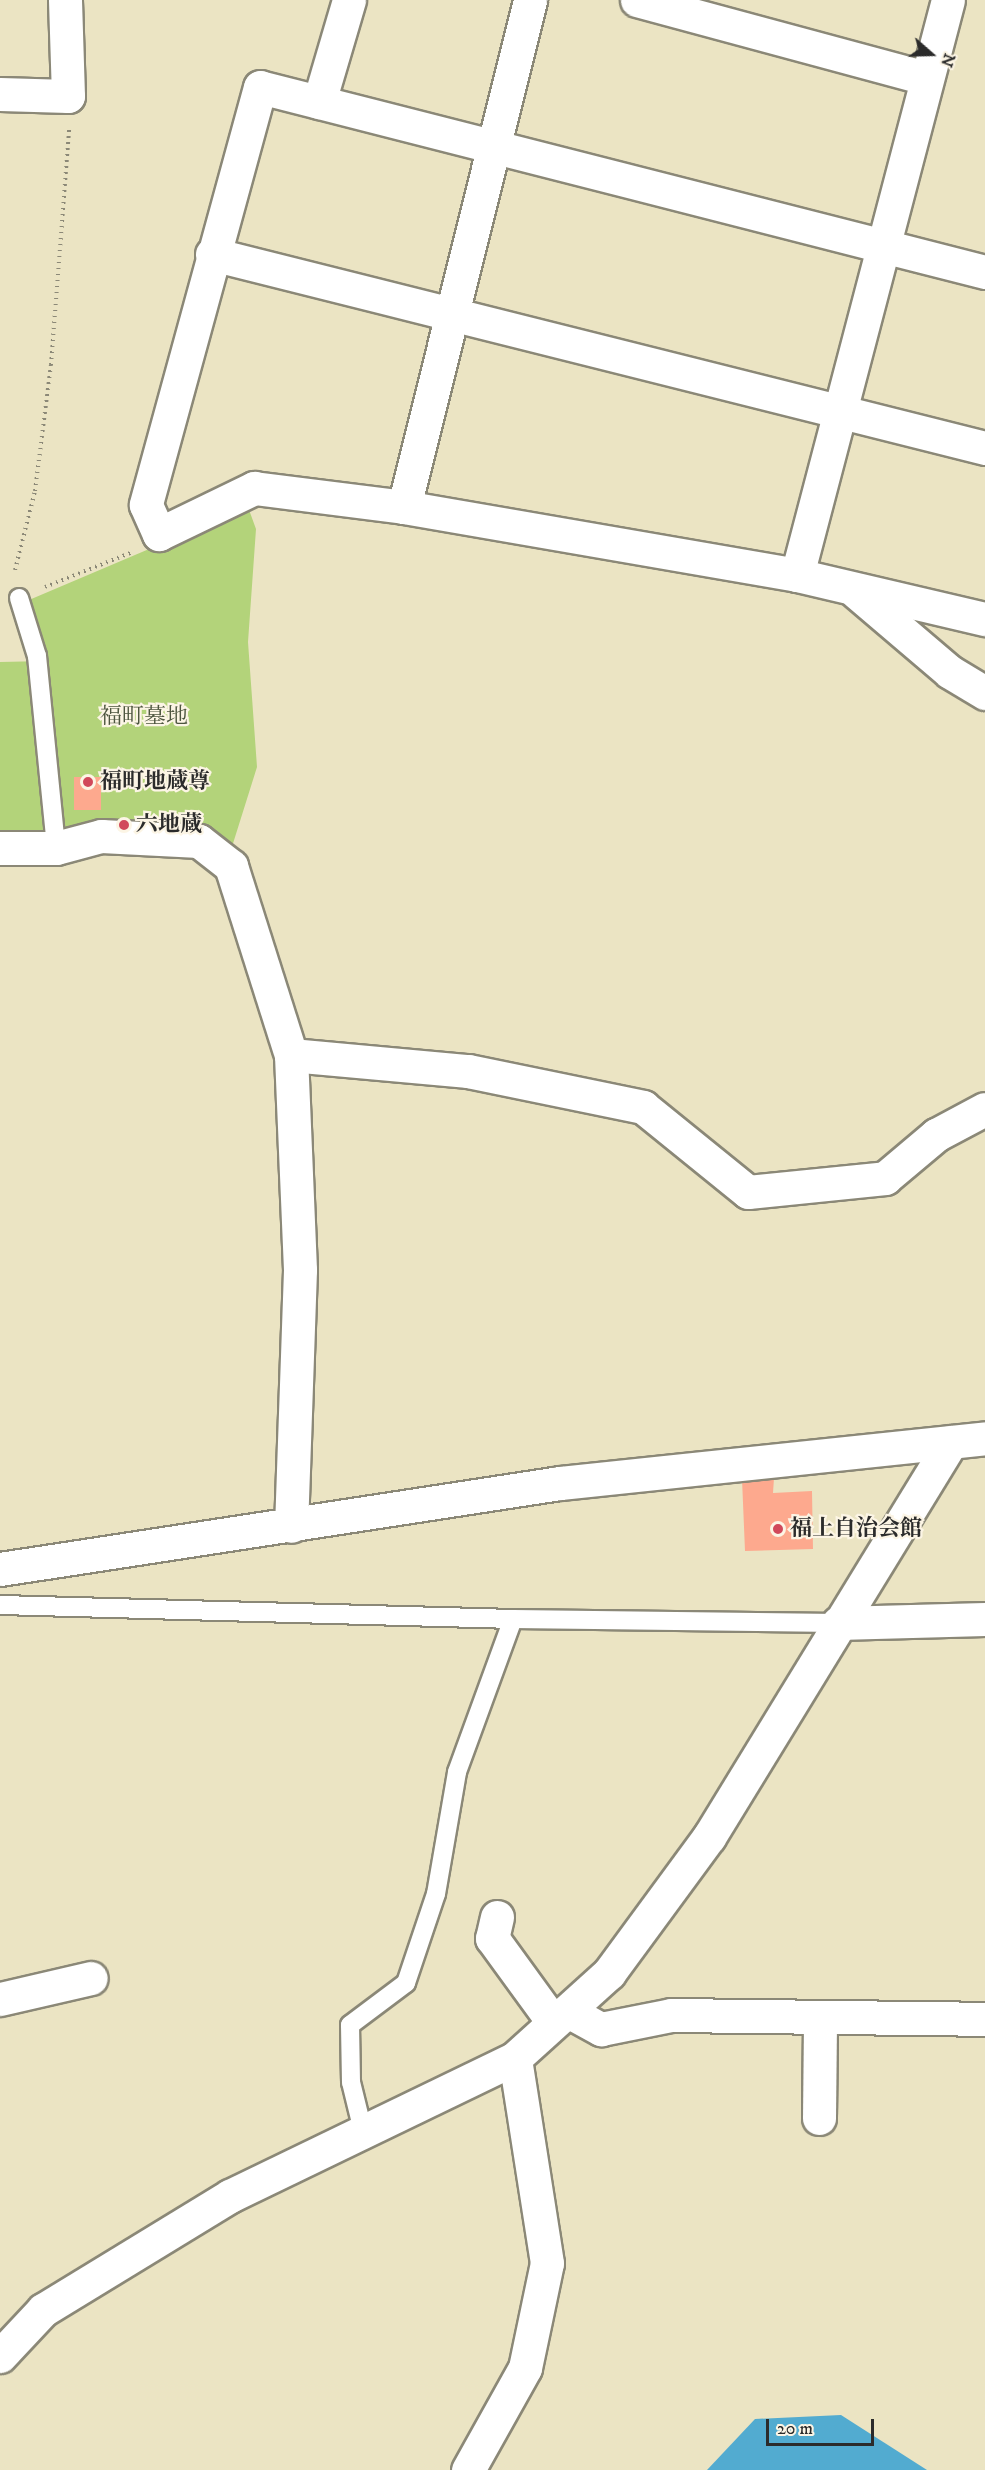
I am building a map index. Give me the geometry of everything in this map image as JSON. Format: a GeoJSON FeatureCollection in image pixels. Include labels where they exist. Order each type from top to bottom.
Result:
{"type":"FeatureCollection","features":[{"type":"Feature","properties":{"kind":"street"},"geometry":{"type":"LineString","coordinates":[[0,94],[68,96],[65,0]]}},
{"type":"Feature","properties":{"kind":"street"},"geometry":{"type":"LineString","coordinates":[[319,102],[349,0]]}},
{"type":"Feature","properties":{"kind":"street"},"geometry":{"type":"LineString","coordinates":[[404,507],[530,0]]}},
{"type":"Feature","properties":{"kind":"street"},"geometry":{"type":"LineString","coordinates":[[637,0],[927,78]]}},
{"type":"Feature","properties":{"kind":"street"},"geometry":{"type":"LineString","coordinates":[[797,575],[948,0]]}},
{"type":"Feature","properties":{"kind":"street"},"geometry":{"type":"LineString","coordinates":[[985,273],[260,87],[212,254],[146,505],[159,534],[254,488],[404,507],[797,575],[985,619]]}},
{"type":"Feature","properties":{"kind":"street"},"geometry":{"type":"LineString","coordinates":[[212,254],[985,448]]}},
{"type":"Feature","properties":{"kind":"street"},"geometry":{"type":"LineString","coordinates":[[852,589],[950,672],[985,693]]}},
{"type":"Feature","properties":{"kind":"street"},"geometry":{"type":"LineString","coordinates":[[0,848],[56,848],[101,836],[199,841],[231,866],[291,1055],[300,1269],[291,1526]]}},
{"type":"Feature","properties":{"kind":"street"},"geometry":{"type":"LineString","coordinates":[[291,1055],[468,1071],[643,1107],[748,1192],[885,1178],[936,1135],[985,1109]]}},
{"type":"Feature","properties":{"kind":"street"},"geometry":{"type":"LineString","coordinates":[[0,1569],[560,1483],[985,1438]]}},
{"type":"Feature","properties":{"kind":"street"},"geometry":{"type":"LineString","coordinates":[[0,2356],[43,2310],[230,2196],[515,2058],[609,1973],[709,1837],[951,1442]]}},
{"type":"Feature","properties":{"kind":"street"},"geometry":{"type":"LineString","coordinates":[[838,1623],[985,1619]]}},
{"type":"Feature","properties":{"kind":"street"},"geometry":{"type":"LineString","coordinates":[[497,1917],[492,1938],[561,2016],[601,2029],[671,2015],[820,2021],[985,2019]]}},
{"type":"Feature","properties":{"kind":"street"},"geometry":{"type":"LineString","coordinates":[[0,1999],[91,1978]]}},
{"type":"Feature","properties":{"kind":"street"},"geometry":{"type":"LineString","coordinates":[[819,2118],[820,2021]]}},
{"type":"Feature","properties":{"kind":"street"},"geometry":{"type":"LineString","coordinates":[[468,2470],[525,2368],[547,2263],[515,2058]]}},
{"type":"Feature","properties":{"kind":"lane"},"geometry":{"type":"LineString","coordinates":[[19,598],[37,656],[56,848]]}},
{"type":"Feature","properties":{"kind":"lane"},"geometry":{"type":"LineString","coordinates":[[0,1605],[513,1619],[838,1623]]}},
{"type":"Feature","properties":{"kind":"lane"},"geometry":{"type":"LineString","coordinates":[[363,2131],[351,2082],[350,2025],[406,1983],[436,1894],[457,1772],[513,1619]]}},
{"type":"Feature","properties":{"kind":"path"},"geometry":{"type":"LineString","coordinates":[[68,96],[69,159],[51,365],[35,491],[15,564],[19,598],[138,550],[159,534]]}},
{"type":"Feature","properties":{"kind":"green space","name":"福町墓地"},"geometry":{"type":"Polygon","coordinates":[[[248,507],[256,529],[248,642],[257,767],[230,853],[0,839],[0,662],[46,661],[29,600],[248,507]]]}},
{"type":"Feature","properties":{"kind":"water"},"geometry":{"type":"Polygon","coordinates":[[[841,2415],[927,2470],[707,2470],[755,2419],[841,2415]]]}},
{"type":"Feature","properties":{"kind":"building"},"geometry":{"type":"Polygon","coordinates":[[[74,777],[101,777],[101,810],[74,810],[74,777]]]}},
{"type":"Feature","properties":{"kind":"building","name":"福上自治会館"},"geometry":{"type":"Polygon","coordinates":[[[774,1478],[773,1493],[812,1491],[813,1549],[745,1551],[742,1479],[774,1478]]]}},
{"type":"Feature","properties":{"kind":"place","name":"福町地蔵尊"},"geometry":{"type":"Point","coordinates":[88,782]}},
{"type":"Feature","properties":{"kind":"place","name":"六地蔵"},"geometry":{"type":"Point","coordinates":[124,825]}},
{"type":"Feature","properties":{"kind":"place","name":"福上自治会館"},"geometry":{"type":"Point","coordinates":[778,1529]}}]}
